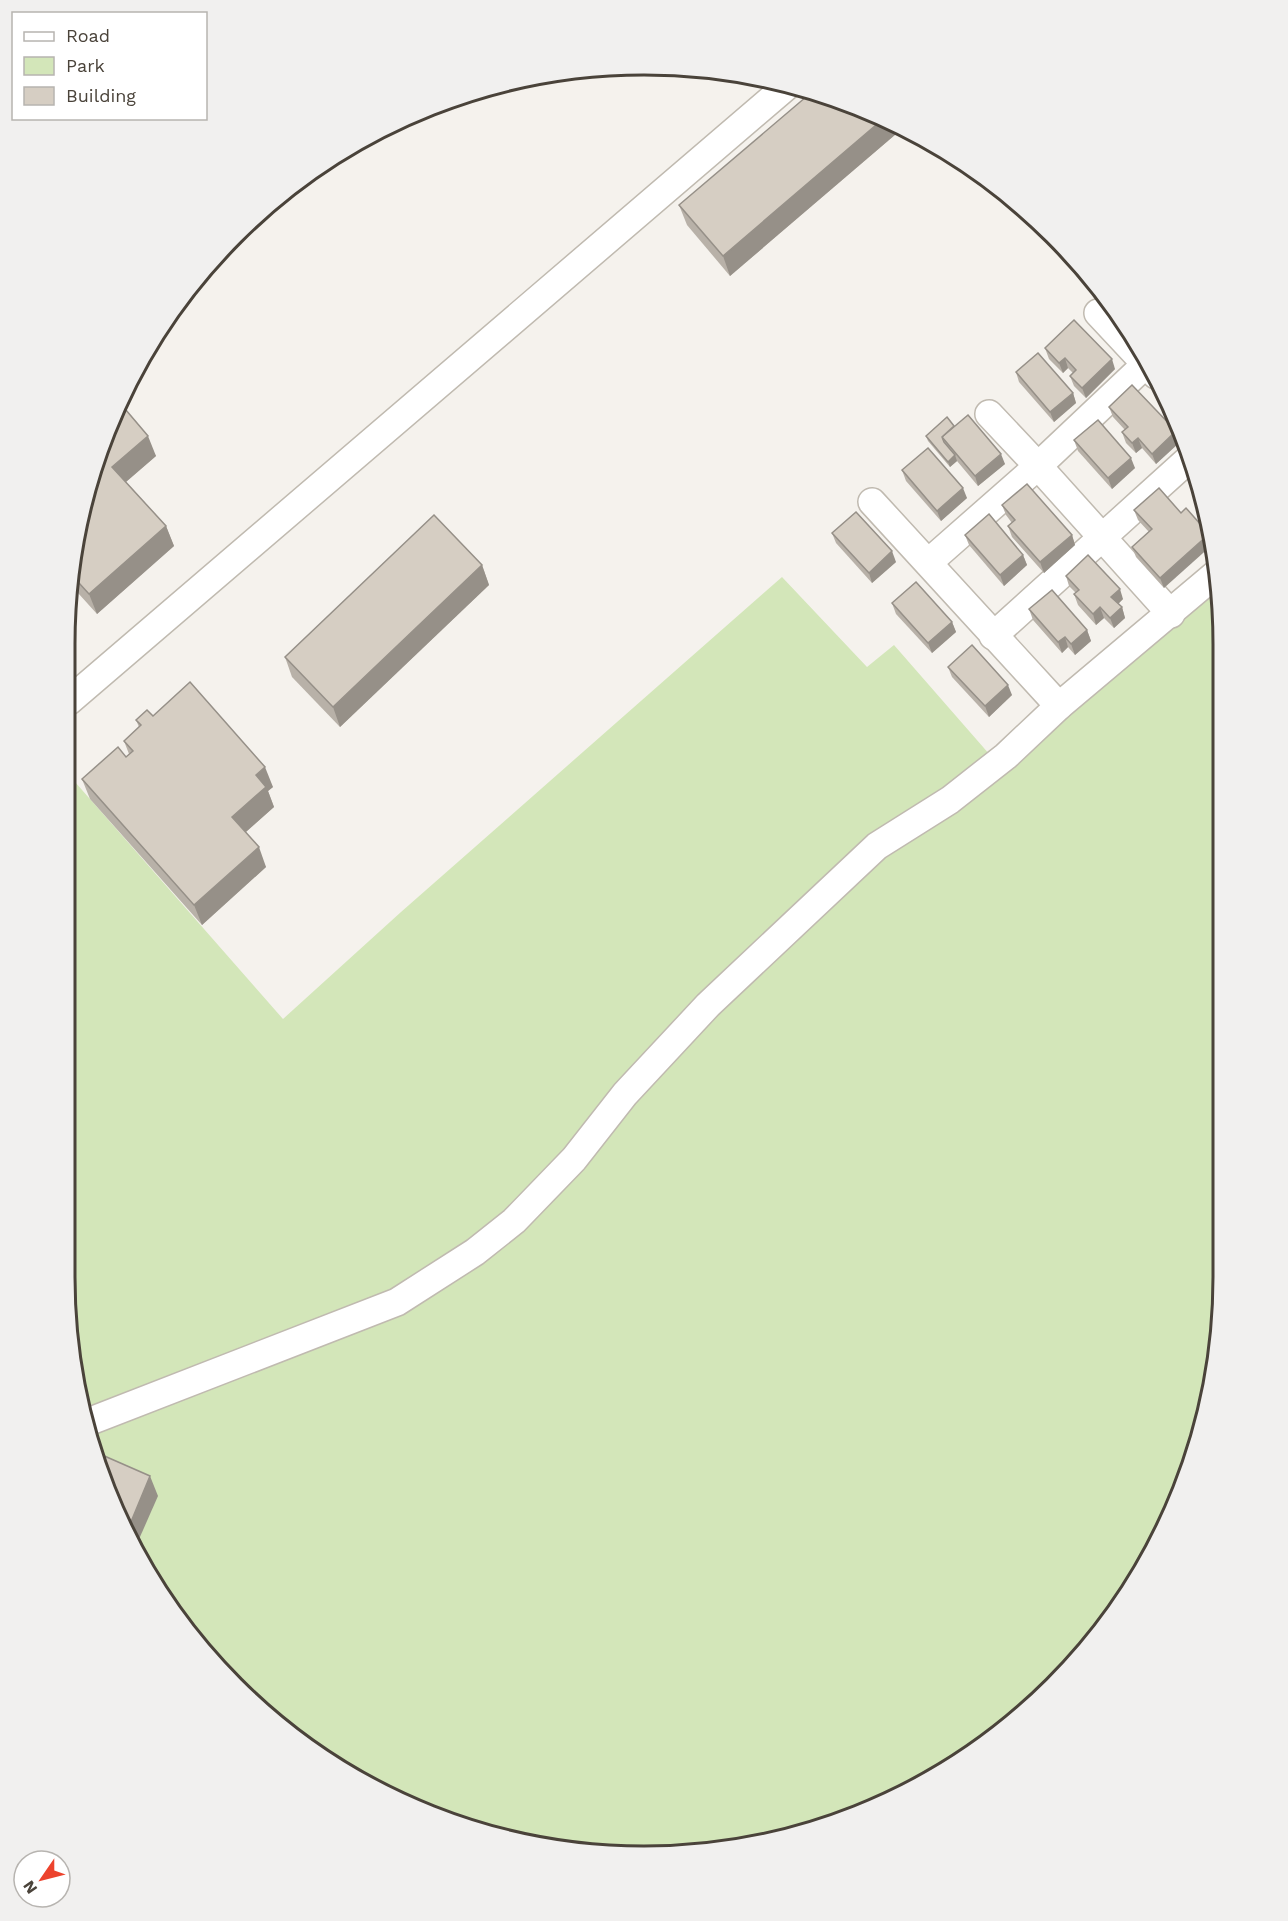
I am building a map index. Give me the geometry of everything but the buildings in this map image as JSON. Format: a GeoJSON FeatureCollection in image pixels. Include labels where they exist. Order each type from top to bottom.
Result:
{"type":"FeatureCollection","features":[{"type":"Feature","properties":{"kind":"street"},"geometry":{"type":"LineString","coordinates":[[75,696],[781,92]]}},
{"type":"Feature","properties":{"kind":"street"},"geometry":{"type":"LineString","coordinates":[[1098,313],[1127,345]]}},
{"type":"Feature","properties":{"kind":"street"},"geometry":{"type":"LineString","coordinates":[[928,562],[1145,375]]}},
{"type":"Feature","properties":{"kind":"street"},"geometry":{"type":"LineString","coordinates":[[989,414],[1170,614]]}},
{"type":"Feature","properties":{"kind":"street"},"geometry":{"type":"LineString","coordinates":[[993,636],[1184,464]]}},
{"type":"Feature","properties":{"kind":"street"},"geometry":{"type":"LineString","coordinates":[[872,502],[1059,706]]}},
{"type":"Feature","properties":{"kind":"street"},"geometry":{"type":"LineString","coordinates":[[93,1420],[397,1302],[475,1252],[514,1221],[574,1160],[625,1095],[708,1005],[877,846],[950,800],[1006,756],[1059,706],[1209,580]]}},
{"type":"Feature","properties":{"kind":"green space"},"geometry":{"type":"Polygon","coordinates":[[[782,577],[867,667],[894,645],[997,763],[1209,580],[1213,644],[1212,1314],[1202,1388],[1183,1460],[1154,1529],[1117,1593],[1072,1652],[1046,1679],[1019,1705],[960,1750],[928,1770],[862,1803],[791,1827],[755,1835],[681,1845],[644,1846],[607,1845],[533,1835],[497,1827],[426,1803],[359,1770],[328,1750],[269,1705],[242,1679],[216,1652],[171,1593],[151,1562],[118,1495],[94,1424],[86,1388],[76,1314],[75,782],[283,1019],[401,912],[782,577]]]}}]}
